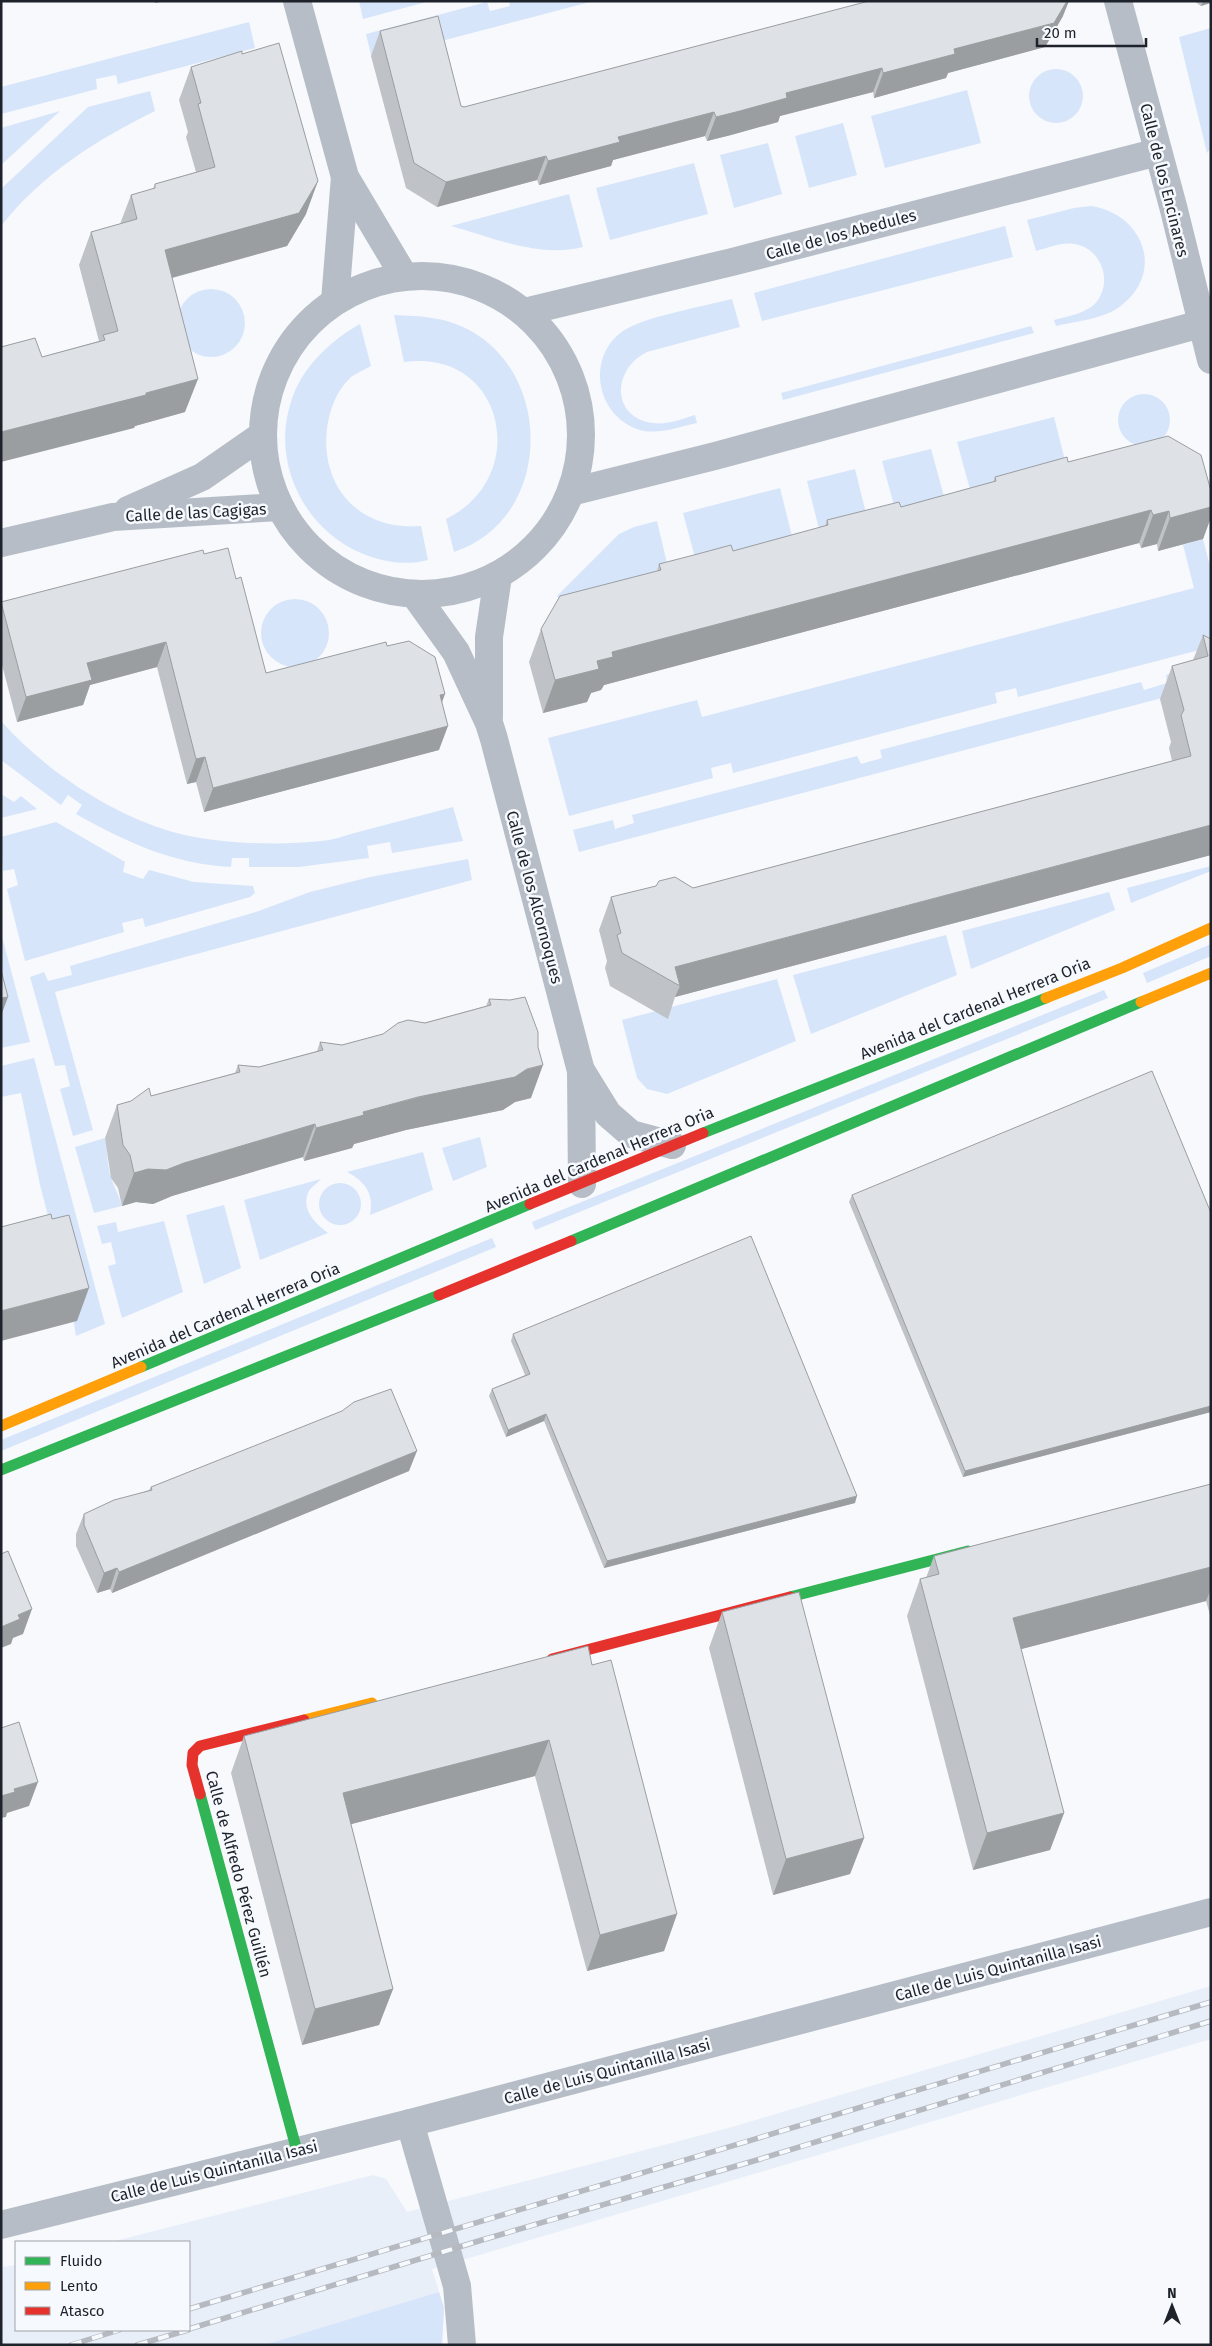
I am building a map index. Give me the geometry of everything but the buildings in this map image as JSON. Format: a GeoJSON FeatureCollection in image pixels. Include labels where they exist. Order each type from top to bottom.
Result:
{"type":"FeatureCollection","features":[{"type":"Feature","properties":{"kind":"main road","name":"Avenida del Cardenal Herrera Oria"},"geometry":{"type":"LineString","coordinates":[[1,1426],[672,1145],[1122,968],[1211,928]]}},
{"type":"Feature","properties":{"kind":"main road"},"geometry":{"type":"LineString","coordinates":[[1,1470],[521,1262],[1211,973]]}},
{"type":"Feature","properties":{"kind":"main road"},"geometry":{"type":"LineString","coordinates":[[543,1661],[982,1547]]}},
{"type":"Feature","properties":{"kind":"main road","name":"Calle de Alfredo Pérez Guillén"},"geometry":{"type":"LineString","coordinates":[[297,2151],[192,1766],[193,1753],[200,1746],[381,1701]]}},
{"type":"Feature","properties":{"kind":"street"},"geometry":{"type":"LineString","coordinates":[[297,1],[345,177],[404,276]]}},
{"type":"Feature","properties":{"kind":"street","name":"Calle de los Encinares"},"geometry":{"type":"LineString","coordinates":[[1118,1],[1211,360]]}},
{"type":"Feature","properties":{"kind":"street","name":"Calle de los Abedules"},"geometry":{"type":"LineString","coordinates":[[524,312],[732,262],[1158,152]]}},
{"type":"Feature","properties":{"kind":"street"},"geometry":{"type":"LineString","coordinates":[[335,301],[345,177]]}},
{"type":"Feature","properties":{"kind":"street"},"geometry":{"type":"LineString","coordinates":[[404,276],[435,276],[467,282],[497,294],[524,312],[547,336],[565,364],[576,395],[582,427],[580,460],[571,492],[559,517],[543,539],[523,558],[498,576],[476,586],[449,593],[415,595],[382,590],[350,578],[321,560],[297,536],[279,507],[267,476],[261,436],[266,397],[281,359],[304,327],[335,301],[370,284],[404,276]]}},
{"type":"Feature","properties":{"kind":"street"},"geometry":{"type":"LineString","coordinates":[[571,492],[714,456],[1201,324]]}},
{"type":"Feature","properties":{"kind":"street","name":"Calle de las Cagigas"},"geometry":{"type":"LineString","coordinates":[[113,517],[202,477],[261,436]]}},
{"type":"Feature","properties":{"kind":"street","name":"Calle de las Cagigas"},"geometry":{"type":"LineString","coordinates":[[1,543],[113,517],[279,507]]}},
{"type":"Feature","properties":{"kind":"street","name":"Calle de los Alcornoques"},"geometry":{"type":"LineString","coordinates":[[489,723],[489,637],[498,576]]}},
{"type":"Feature","properties":{"kind":"street","name":"Calle de los Alcornoques"},"geometry":{"type":"LineString","coordinates":[[415,595],[456,652],[489,723],[581,1070],[582,1184]]}},
{"type":"Feature","properties":{"kind":"street","name":"Calle de los Alcornoques"},"geometry":{"type":"LineString","coordinates":[[581,1070],[608,1114],[631,1134],[672,1145]]}},
{"type":"Feature","properties":{"kind":"street","name":"Calle de Luis Quintanilla Isasi"},"geometry":{"type":"LineString","coordinates":[[1,2225],[410,2123],[1211,1912]]}},
{"type":"Feature","properties":{"kind":"street"},"geometry":{"type":"LineString","coordinates":[[410,2123],[457,2286],[462,2345]]}},
{"type":"Feature","properties":{"kind":"shaded area"},"geometry":{"type":"Polygon","coordinates":[[[359,1],[430,1],[363,19],[359,1]]]}},
{"type":"Feature","properties":{"kind":"shaded area"},"geometry":{"type":"Polygon","coordinates":[[[509,1],[594,1],[430,44],[371,55],[366,34],[487,2],[490,11],[510,6],[509,1]]]}},
{"type":"Feature","properties":{"kind":"shaded area"},"geometry":{"type":"Polygon","coordinates":[[[249,22],[255,48],[118,84],[116,75],[96,79],[97,89],[1,114],[1,87],[249,22]]]}},
{"type":"Feature","properties":{"kind":"shaded area"},"geometry":{"type":"Polygon","coordinates":[[[1211,28],[1211,148],[1207,153],[1179,37],[1211,28]]]}},
{"type":"Feature","properties":{"kind":"shaded area"},"geometry":{"type":"Polygon","coordinates":[[[1051,69],[1061,69],[1071,73],[1079,81],[1083,96],[1079,111],[1071,119],[1061,123],[1051,123],[1041,119],[1033,111],[1029,101],[1029,91],[1033,81],[1041,73],[1051,69]]]}},
{"type":"Feature","properties":{"kind":"shaded area"},"geometry":{"type":"Polygon","coordinates":[[[967,90],[981,143],[885,168],[871,116],[967,90]]]}},
{"type":"Feature","properties":{"kind":"shaded area"},"geometry":{"type":"Polygon","coordinates":[[[150,91],[155,111],[91,146],[52,174],[17,207],[1,226],[1,189],[88,107],[150,91]]]}},
{"type":"Feature","properties":{"kind":"shaded area"},"geometry":{"type":"Polygon","coordinates":[[[60,111],[1,165],[1,128],[60,111]]]}},
{"type":"Feature","properties":{"kind":"shaded area"},"geometry":{"type":"Polygon","coordinates":[[[843,123],[857,175],[809,188],[795,136],[843,123]]]}},
{"type":"Feature","properties":{"kind":"shaded area"},"geometry":{"type":"Polygon","coordinates":[[[768,143],[782,194],[734,208],[720,155],[768,143]]]}},
{"type":"Feature","properties":{"kind":"shaded area"},"geometry":{"type":"Polygon","coordinates":[[[694,163],[708,214],[610,240],[596,188],[694,163]]]}},
{"type":"Feature","properties":{"kind":"shaded area"},"geometry":{"type":"Polygon","coordinates":[[[569,194],[583,247],[566,250],[533,248],[500,241],[451,226],[569,194]]]}},
{"type":"Feature","properties":{"kind":"shaded area"},"geometry":{"type":"Polygon","coordinates":[[[1091,206],[1109,211],[1124,220],[1135,232],[1142,246],[1145,261],[1143,276],[1135,291],[1115,310],[1090,319],[1056,326],[1054,320],[1089,308],[1098,300],[1104,282],[1104,273],[1097,257],[1083,246],[1064,244],[1036,251],[1027,220],[1074,208],[1091,206]]]}},
{"type":"Feature","properties":{"kind":"shaded area"},"geometry":{"type":"Polygon","coordinates":[[[1005,226],[1013,257],[762,321],[754,293],[1005,226]]]}},
{"type":"Feature","properties":{"kind":"shaded area"},"geometry":{"type":"Polygon","coordinates":[[[211,289],[224,292],[235,299],[242,310],[245,323],[242,336],[235,347],[224,354],[211,357],[198,354],[187,347],[180,336],[177,323],[180,310],[187,299],[198,292],[211,289]]]}},
{"type":"Feature","properties":{"kind":"shaded area"},"geometry":{"type":"Polygon","coordinates":[[[732,299],[740,327],[647,352],[635,360],[627,370],[622,381],[621,392],[624,403],[630,412],[639,419],[653,423],[664,423],[695,415],[697,423],[651,432],[637,429],[623,422],[612,411],[605,398],[601,384],[600,369],[604,355],[611,342],[623,331],[645,321],[732,299]]]}},
{"type":"Feature","properties":{"kind":"shaded area"},"geometry":{"type":"Polygon","coordinates":[[[394,315],[443,320],[471,331],[499,353],[518,381],[528,414],[530,448],[524,481],[509,511],[486,536],[454,552],[446,519],[473,500],[490,475],[497,447],[495,420],[484,394],[465,375],[438,363],[404,362],[394,315]]]}},
{"type":"Feature","properties":{"kind":"shaded area"},"geometry":{"type":"Polygon","coordinates":[[[360,324],[371,366],[351,377],[341,388],[334,401],[327,428],[327,450],[330,470],[338,487],[349,502],[363,513],[380,521],[399,526],[421,526],[428,560],[411,563],[386,561],[361,553],[341,542],[323,528],[309,510],[297,491],[289,470],[285,448],[286,425],[291,402],[296,390],[309,367],[318,357],[338,339],[360,324]]]}},
{"type":"Feature","properties":{"kind":"shaded area"},"geometry":{"type":"Polygon","coordinates":[[[1031,326],[1034,333],[783,400],[781,393],[1031,326]]]}},
{"type":"Feature","properties":{"kind":"shaded area"},"geometry":{"type":"Polygon","coordinates":[[[1144,394],[1154,396],[1162,402],[1168,410],[1170,420],[1168,430],[1162,438],[1154,444],[1144,446],[1134,444],[1126,438],[1120,430],[1118,420],[1120,410],[1126,402],[1134,396],[1144,394]]]}},
{"type":"Feature","properties":{"kind":"shaded area"},"geometry":{"type":"Polygon","coordinates":[[[1054,417],[1067,468],[971,493],[957,442],[1054,417]]]}},
{"type":"Feature","properties":{"kind":"shaded area"},"geometry":{"type":"Polygon","coordinates":[[[931,449],[945,500],[896,513],[882,461],[931,449]]]}},
{"type":"Feature","properties":{"kind":"shaded area"},"geometry":{"type":"Polygon","coordinates":[[[855,469],[868,521],[820,533],[807,481],[855,469]]]}},
{"type":"Feature","properties":{"kind":"shaded area"},"geometry":{"type":"Polygon","coordinates":[[[780,488],[793,540],[697,565],[683,513],[780,488]]]}},
{"type":"Feature","properties":{"kind":"shaded area"},"geometry":{"type":"Polygon","coordinates":[[[657,521],[669,572],[562,601],[557,596],[619,534],[634,527],[657,521]]]}},
{"type":"Feature","properties":{"kind":"shaded area"},"geometry":{"type":"Polygon","coordinates":[[[1203,539],[1211,570],[1211,647],[1018,697],[1016,688],[995,693],[997,703],[733,773],[731,763],[711,768],[713,778],[569,816],[548,738],[697,700],[702,717],[1194,588],[1183,545],[1203,539]]]}},
{"type":"Feature","properties":{"kind":"shaded area"},"geometry":{"type":"Polygon","coordinates":[[[295,599],[308,602],[319,609],[326,620],[329,633],[326,646],[319,657],[308,664],[295,667],[282,664],[271,657],[264,646],[261,633],[264,620],[271,609],[282,602],[295,599]]]}},
{"type":"Feature","properties":{"kind":"shaded area"},"geometry":{"type":"Polygon","coordinates":[[[1211,663],[1196,689],[579,852],[573,830],[613,820],[615,829],[634,823],[632,815],[857,756],[861,764],[882,758],[880,750],[1141,682],[1144,690],[1167,683],[1166,675],[1211,663]]]}},
{"type":"Feature","properties":{"kind":"shaded area"},"geometry":{"type":"Polygon","coordinates":[[[1,721],[36,755],[75,785],[141,821],[180,834],[220,841],[303,843],[337,838],[453,807],[463,841],[392,853],[390,842],[367,846],[369,858],[299,867],[249,867],[249,858],[232,858],[231,867],[189,861],[150,850],[113,834],[76,814],[82,805],[68,795],[61,805],[1,760],[1,721]]]}},
{"type":"Feature","properties":{"kind":"shaded area"},"geometry":{"type":"Polygon","coordinates":[[[1,794],[14,802],[21,796],[37,809],[1,818],[1,794]]]}},
{"type":"Feature","properties":{"kind":"shaded area"},"geometry":{"type":"Polygon","coordinates":[[[56,822],[125,862],[123,872],[143,879],[149,870],[194,882],[253,886],[255,893],[250,897],[145,927],[143,918],[122,923],[124,932],[25,961],[7,889],[18,885],[14,869],[3,871],[1,837],[56,822]]]}},
{"type":"Feature","properties":{"kind":"shaded area"},"geometry":{"type":"Polygon","coordinates":[[[468,859],[472,880],[55,992],[93,1130],[73,1136],[60,1089],[70,1086],[65,1065],[55,1066],[30,977],[44,972],[48,981],[72,975],[70,966],[256,912],[310,892],[370,877],[468,859]]]}},
{"type":"Feature","properties":{"kind":"shaded area"},"geometry":{"type":"Polygon","coordinates":[[[1211,866],[1211,871],[1131,903],[1127,888],[1211,866]]]}},
{"type":"Feature","properties":{"kind":"shaded area"},"geometry":{"type":"Polygon","coordinates":[[[1109,892],[1115,910],[971,969],[962,931],[1109,892]]]}},
{"type":"Feature","properties":{"kind":"shaded area"},"geometry":{"type":"Polygon","coordinates":[[[1,933],[30,1042],[1,1048],[1,933]]]}},
{"type":"Feature","properties":{"kind":"shaded area"},"geometry":{"type":"Polygon","coordinates":[[[946,935],[957,975],[811,1034],[793,975],[946,935]]]}},
{"type":"Feature","properties":{"kind":"shaded area"},"geometry":{"type":"Polygon","coordinates":[[[1211,944],[1211,956],[1147,983],[1143,973],[1211,944]]]}},
{"type":"Feature","properties":{"kind":"shaded area"},"geometry":{"type":"Polygon","coordinates":[[[777,979],[796,1041],[667,1094],[647,1089],[637,1078],[622,1020],[777,979]]]}},
{"type":"Feature","properties":{"kind":"shaded area"},"geometry":{"type":"Polygon","coordinates":[[[1104,990],[1108,998],[535,1230],[532,1222],[1104,990]]]}},
{"type":"Feature","properties":{"kind":"shaded area"},"geometry":{"type":"Polygon","coordinates":[[[34,1058],[105,1324],[76,1336],[70,1299],[40,1185],[21,1093],[1,1097],[1,1066],[34,1058]]]}},
{"type":"Feature","properties":{"kind":"shaded area"},"geometry":{"type":"Polygon","coordinates":[[[480,1137],[487,1167],[453,1181],[442,1148],[480,1137]]]}},
{"type":"Feature","properties":{"kind":"shaded area"},"geometry":{"type":"Polygon","coordinates":[[[105,1138],[112,1181],[122,1206],[94,1213],[75,1147],[105,1138]]]}},
{"type":"Feature","properties":{"kind":"shaded area"},"geometry":{"type":"Polygon","coordinates":[[[423,1152],[433,1190],[370,1215],[371,1201],[367,1189],[364,1184],[347,1172],[423,1152]]]}},
{"type":"Feature","properties":{"kind":"shaded area"},"geometry":{"type":"Polygon","coordinates":[[[321,1179],[309,1191],[306,1204],[310,1215],[328,1233],[260,1260],[244,1200],[321,1179]]]}},
{"type":"Feature","properties":{"kind":"shaded area"},"geometry":{"type":"Polygon","coordinates":[[[340,1183],[355,1189],[361,1204],[355,1219],[340,1225],[325,1219],[319,1204],[325,1189],[340,1183]]]}},
{"type":"Feature","properties":{"kind":"shaded area"},"geometry":{"type":"Polygon","coordinates":[[[224,1205],[241,1268],[204,1284],[186,1215],[224,1205]]]}},
{"type":"Feature","properties":{"kind":"shaded area"},"geometry":{"type":"Polygon","coordinates":[[[164,1221],[183,1292],[122,1318],[108,1266],[116,1264],[111,1242],[102,1244],[97,1226],[116,1222],[118,1232],[164,1221]]]}},
{"type":"Feature","properties":{"kind":"shaded area"},"geometry":{"type":"Polygon","coordinates":[[[492,1238],[496,1247],[1,1451],[1,1440],[492,1238]]]}},
{"type":"Feature","properties":{"kind":"shaded area"},"geometry":{"type":"Polygon","coordinates":[[[1211,1986],[1211,2039],[432,2269],[444,2308],[442,2345],[1,2345],[1,2267],[15,2265],[15,2331],[190,2331],[190,2241],[115,2241],[373,2175],[386,2179],[407,2212],[725,2129],[1211,1986]]]}},
{"type":"Feature","properties":{"kind":"shaded area"},"geometry":{"type":"Polygon","coordinates":[[[439,2292],[444,2308],[442,2345],[264,2345],[439,2292]]]}},
{"type":"Feature","properties":{"kind":"railway"},"geometry":{"type":"LineString","coordinates":[[190,2309],[1211,2002]]}},
{"type":"Feature","properties":{"kind":"railway"},"geometry":{"type":"LineString","coordinates":[[190,2329],[482,2240],[757,2160],[1211,2021]]}},
{"type":"Feature","properties":{"kind":"railway"},"geometry":{"type":"LineString","coordinates":[[71,2345],[116,2331]]}},
{"type":"Feature","properties":{"kind":"railway"},"geometry":{"type":"LineString","coordinates":[[137,2345],[185,2331]]}},
{"type":"Feature","properties":{"kind":"traffic: fast"},"geometry":{"type":"LineString","coordinates":[[703,1133],[1046,998]]}},
{"type":"Feature","properties":{"kind":"traffic: fast"},"geometry":{"type":"LineString","coordinates":[[571,1241],[1141,1002]]}},
{"type":"Feature","properties":{"kind":"traffic: fast"},"geometry":{"type":"LineString","coordinates":[[141,1367],[530,1204]]}},
{"type":"Feature","properties":{"kind":"traffic: fast"},"geometry":{"type":"LineString","coordinates":[[1,1470],[439,1295]]}},
{"type":"Feature","properties":{"kind":"traffic: fast"},"geometry":{"type":"LineString","coordinates":[[790,1597],[968,1551]]}},
{"type":"Feature","properties":{"kind":"traffic: fast"},"geometry":{"type":"LineString","coordinates":[[200,1794],[297,2151]]}},
{"type":"Feature","properties":{"kind":"traffic: slow"},"geometry":{"type":"LineString","coordinates":[[1046,998],[1122,968],[1211,928]]}},
{"type":"Feature","properties":{"kind":"traffic: slow"},"geometry":{"type":"LineString","coordinates":[[1141,1002],[1211,973]]}},
{"type":"Feature","properties":{"kind":"traffic: slow"},"geometry":{"type":"LineString","coordinates":[[1,1426],[141,1367]]}},
{"type":"Feature","properties":{"kind":"traffic: slow"},"geometry":{"type":"LineString","coordinates":[[304,1720],[372,1703]]}},
{"type":"Feature","properties":{"kind":"traffic: jam"},"geometry":{"type":"LineString","coordinates":[[530,1204],[703,1133]]}},
{"type":"Feature","properties":{"kind":"traffic: jam"},"geometry":{"type":"LineString","coordinates":[[439,1295],[571,1241]]}},
{"type":"Feature","properties":{"kind":"traffic: jam"},"geometry":{"type":"LineString","coordinates":[[552,1659],[790,1597]]}},
{"type":"Feature","properties":{"kind":"traffic: jam"},"geometry":{"type":"LineString","coordinates":[[200,1794],[192,1765],[193,1753],[200,1746],[304,1720]]}}]}
